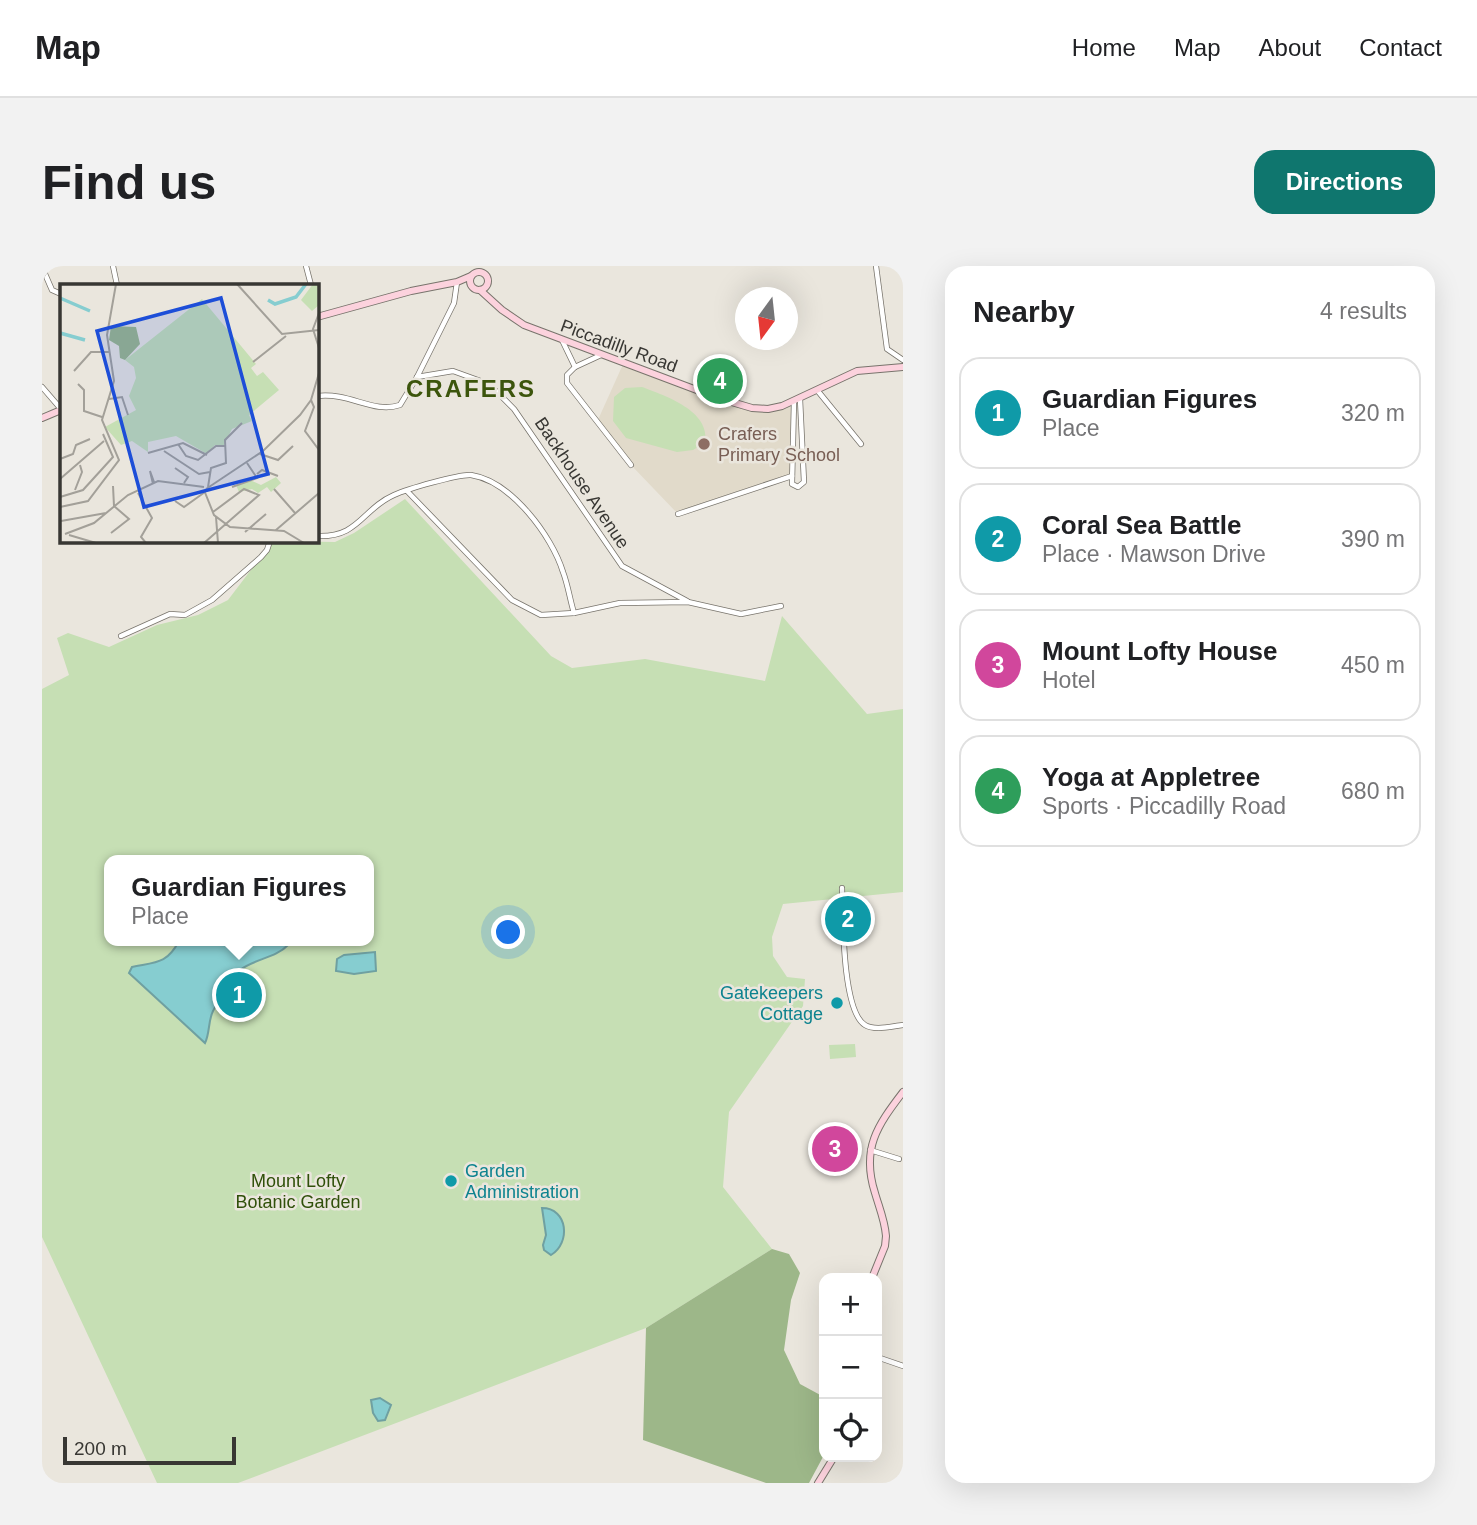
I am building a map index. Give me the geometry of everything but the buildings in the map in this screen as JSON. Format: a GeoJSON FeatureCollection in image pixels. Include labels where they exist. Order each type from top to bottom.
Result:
{"type":"FeatureCollection","features":[{"type":"Feature","properties":{"kind":"main road"},"geometry":{"type":"LineString","coordinates":[[318,317],[411,291],[457,282],[482,269],[489,280],[480,289]]}},
{"type":"Feature","properties":{"kind":"main road"},"geometry":{"type":"LineString","coordinates":[[473,272],[470,282],[480,289]]}},
{"type":"Feature","properties":{"kind":"main road"},"geometry":{"type":"LineString","coordinates":[[457,282],[480,289]]}},
{"type":"Feature","properties":{"kind":"main road","name":"Piccadilly Road"},"geometry":{"type":"LineString","coordinates":[[480,289],[491,301],[524,325],[745,407],[768,409],[797,400],[857,372],[903,367]]}},
{"type":"Feature","properties":{"kind":"main road"},"geometry":{"type":"LineString","coordinates":[[42,418],[60,410]]}},
{"type":"Feature","properties":{"kind":"main road"},"geometry":{"type":"LineString","coordinates":[[874,1273],[885,1246],[886,1236],[869,1171],[870,1150],[875,1131],[903,1092]]}},
{"type":"Feature","properties":{"kind":"main road"},"geometry":{"type":"LineString","coordinates":[[818,1483],[831,1462]]}},
{"type":"Feature","properties":{"kind":"street"},"geometry":{"type":"LineString","coordinates":[[113,266],[116,284]]}},
{"type":"Feature","properties":{"kind":"street"},"geometry":{"type":"LineString","coordinates":[[306,266],[311,284]]}},
{"type":"Feature","properties":{"kind":"street"},"geometry":{"type":"LineString","coordinates":[[876,266],[887,349],[903,360]]}},
{"type":"Feature","properties":{"kind":"street"},"geometry":{"type":"LineString","coordinates":[[42,267],[52,290],[60,294]]}},
{"type":"Feature","properties":{"kind":"street"},"geometry":{"type":"LineString","coordinates":[[318,396],[332,394],[360,400],[379,409],[400,405],[454,303],[457,282]]}},
{"type":"Feature","properties":{"kind":"street"},"geometry":{"type":"LineString","coordinates":[[562,340],[575,367]]}},
{"type":"Feature","properties":{"kind":"street"},"geometry":{"type":"LineString","coordinates":[[602,354],[575,367],[567,375],[567,383],[631,465]]}},
{"type":"Feature","properties":{"kind":"street","name":"Backhouse Avenue"},"geometry":{"type":"LineString","coordinates":[[417,377],[453,371],[489,384],[514,409],[622,566],[688,602]]}},
{"type":"Feature","properties":{"kind":"street"},"geometry":{"type":"LineString","coordinates":[[42,387],[60,409]]}},
{"type":"Feature","properties":{"kind":"street"},"geometry":{"type":"LineString","coordinates":[[817,390],[861,444]]}},
{"type":"Feature","properties":{"kind":"street"},"geometry":{"type":"LineString","coordinates":[[797,400],[804,482],[798,487],[792,484],[797,400]]}},
{"type":"Feature","properties":{"kind":"street"},"geometry":{"type":"LineString","coordinates":[[318,536],[330,537],[354,528],[373,509],[393,495],[471,475],[505,489],[538,523],[563,570],[574,613]]}},
{"type":"Feature","properties":{"kind":"street"},"geometry":{"type":"LineString","coordinates":[[678,514],[792,476]]}},
{"type":"Feature","properties":{"kind":"street"},"geometry":{"type":"LineString","coordinates":[[407,491],[512,600],[541,615],[574,613],[620,603],[688,602],[741,614],[781,606]]}},
{"type":"Feature","properties":{"kind":"street"},"geometry":{"type":"LineString","coordinates":[[121,636],[170,614],[186,615],[212,600],[267,551],[270,542]]}},
{"type":"Feature","properties":{"kind":"street"},"geometry":{"type":"LineString","coordinates":[[842,888],[849,990],[854,1012],[865,1025],[871,1027],[903,1025]]}},
{"type":"Feature","properties":{"kind":"street"},"geometry":{"type":"LineString","coordinates":[[870,1150],[899,1158]]}},
{"type":"Feature","properties":{"kind":"street"},"geometry":{"type":"LineString","coordinates":[[882,1359],[903,1366]]}},
{"type":"Feature","properties":{"kind":"shaded area","name":"Crafers Primary School"},"geometry":{"type":"Polygon","coordinates":[[[624,362],[718,398],[768,409],[794,401],[792,476],[678,514],[631,465],[597,422],[624,362]]]}},
{"type":"Feature","properties":{"kind":"green space"},"geometry":{"type":"Polygon","coordinates":[[[642,387],[674,400],[694,414],[705,432],[705,443],[693,450],[677,452],[626,438],[613,421],[614,397],[625,388],[642,387]]]}},
{"type":"Feature","properties":{"kind":"green space","name":"Mount Lofty Botanic Garden"},"geometry":{"type":"Polygon","coordinates":[[[405,499],[551,656],[572,668],[645,659],[765,681],[782,616],[867,714],[903,709],[903,892],[783,904],[772,937],[773,956],[787,977],[805,979],[803,1006],[729,1112],[723,1187],[772,1249],[646,1328],[238,1483],[157,1483],[42,1237],[42,689],[69,675],[57,638],[68,633],[109,647],[157,625],[198,615],[228,600],[272,542],[335,542],[354,533],[405,499]]]}},
{"type":"Feature","properties":{"kind":"green space"},"geometry":{"type":"Polygon","coordinates":[[[855,1044],[856,1057],[830,1059],[829,1045],[855,1044]]]}},
{"type":"Feature","properties":{"kind":"green space"},"geometry":{"type":"Polygon","coordinates":[[[772,1249],[789,1254],[800,1273],[791,1300],[784,1350],[800,1384],[819,1394],[820,1462],[809,1483],[766,1483],[643,1440],[646,1328],[772,1249]]]}},
{"type":"Feature","properties":{"kind":"water"},"geometry":{"type":"Polygon","coordinates":[[[176,946],[287,946],[246,966],[236,974],[213,1011],[205,1043],[129,973],[132,967],[154,963],[176,946]]]}},
{"type":"Feature","properties":{"kind":"water"},"geometry":{"type":"Polygon","coordinates":[[[375,952],[376,971],[354,974],[336,971],[337,959],[344,955],[375,952]]]}},
{"type":"Feature","properties":{"kind":"water"},"geometry":{"type":"Polygon","coordinates":[[[542,1208],[557,1214],[564,1227],[562,1243],[551,1255],[544,1250],[543,1245],[546,1235],[542,1208]]]}},
{"type":"Feature","properties":{"kind":"water"},"geometry":{"type":"Polygon","coordinates":[[[380,1398],[391,1405],[385,1420],[378,1421],[373,1413],[371,1400],[380,1398]]]}},
{"type":"Feature","properties":{"kind":"place","name":"Yoga at Appletree"},"geometry":{"type":"Point","coordinates":[720,381]}},
{"type":"Feature","properties":{"kind":"place","name":"Crafers Primary School"},"geometry":{"type":"Point","coordinates":[704,444]}},
{"type":"Feature","properties":{"kind":"place","name":"Coral Sea Battle"},"geometry":{"type":"Point","coordinates":[848,919]}},
{"type":"Feature","properties":{"kind":"place","name":"Guardian Figures"},"geometry":{"type":"Point","coordinates":[239,995]}},
{"type":"Feature","properties":{"kind":"place","name":"Gatekeepers Cottage"},"geometry":{"type":"Point","coordinates":[837,1003]}},
{"type":"Feature","properties":{"kind":"place","name":"Mount Lofty House"},"geometry":{"type":"Point","coordinates":[835,1149]}},
{"type":"Feature","properties":{"kind":"place","name":"Garden Administration"},"geometry":{"type":"Point","coordinates":[451,1181]}},
{"type":"Feature","properties":{"kind":"district","name":"CRAFERS"},"geometry":{"type":"Point","coordinates":[471,388]}}]}
